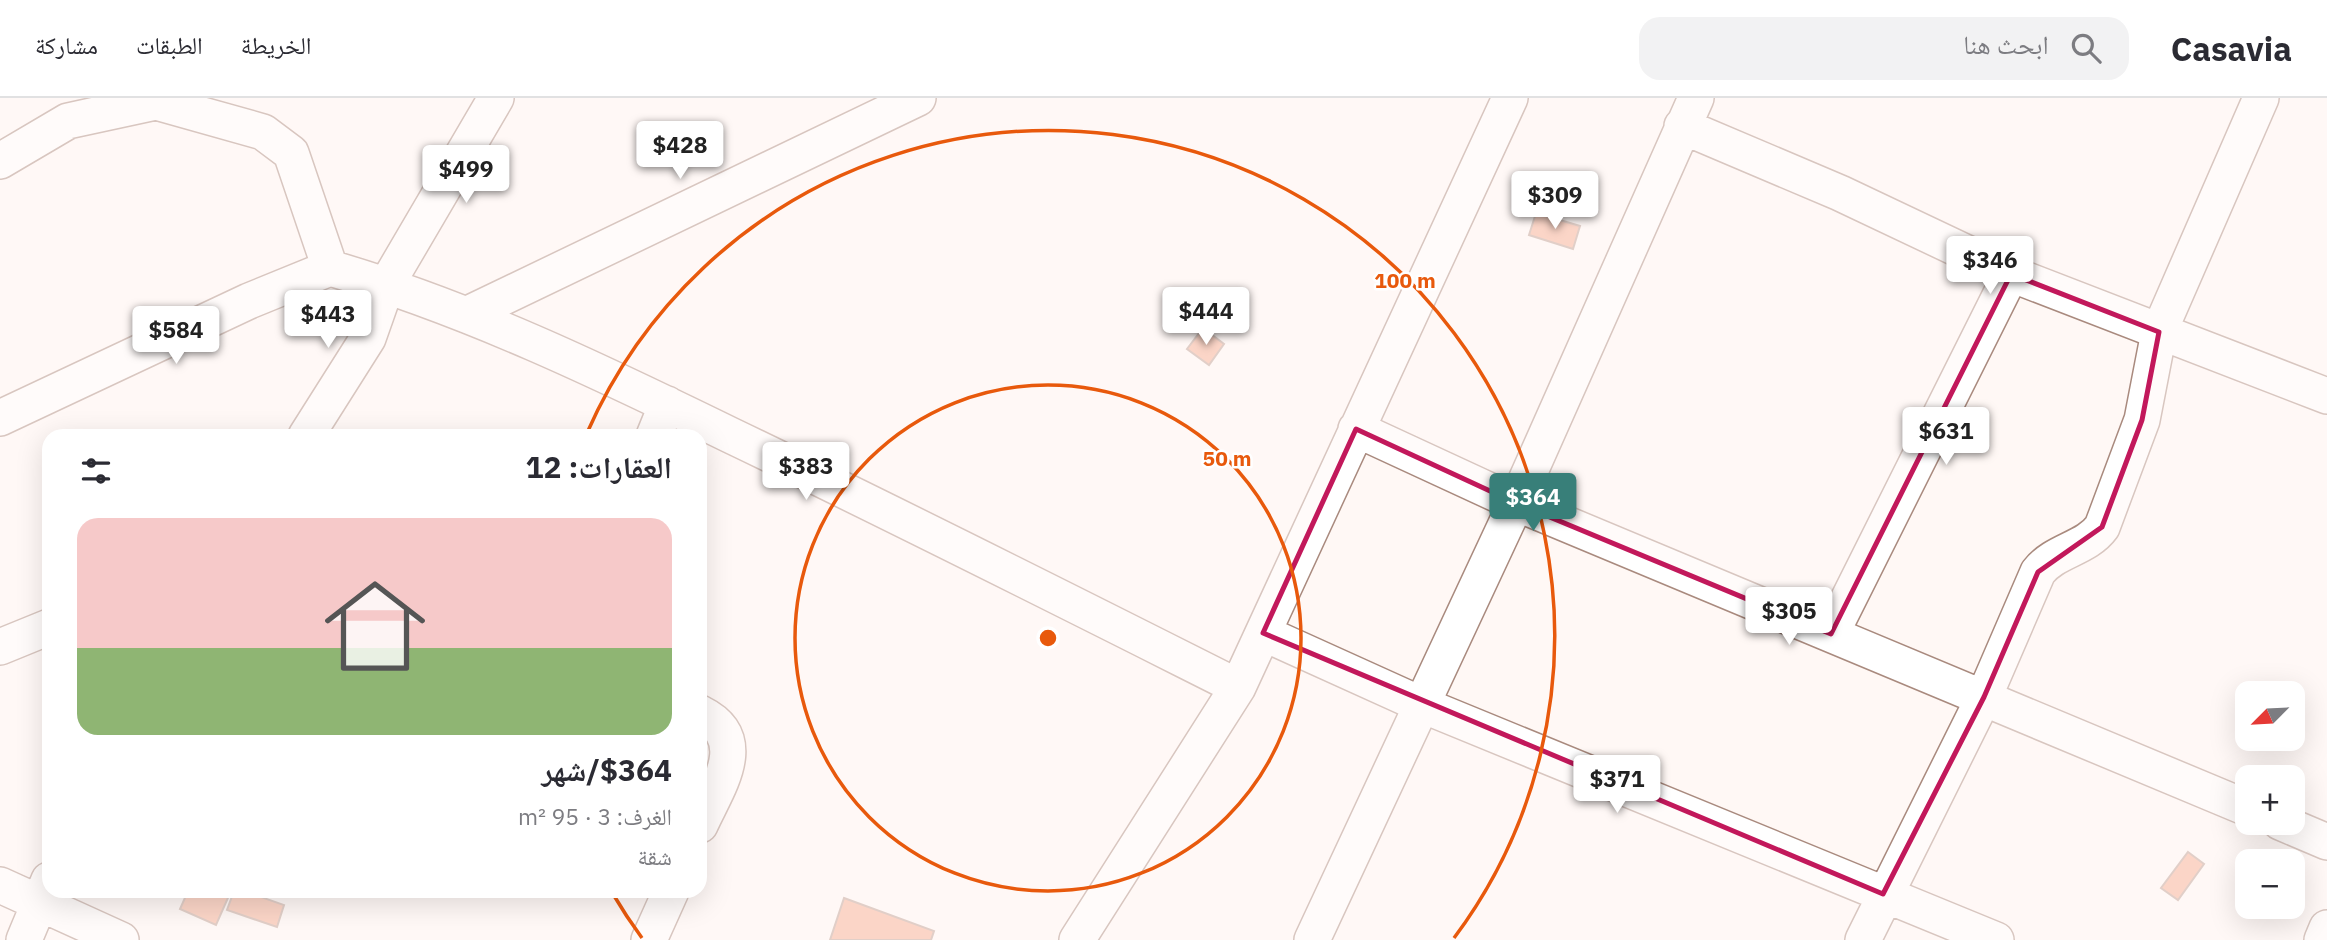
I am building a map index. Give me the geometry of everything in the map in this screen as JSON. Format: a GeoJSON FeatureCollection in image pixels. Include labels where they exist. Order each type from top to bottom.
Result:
{"type":"FeatureCollection","features":[{"type":"Feature","properties":{"kind":"street"},"geometry":{"type":"LineString","coordinates":[[310,429],[368,338],[387,284],[496,98]]}},
{"type":"Feature","properties":{"kind":"street"},"geometry":{"type":"LineString","coordinates":[[466,315],[918,98]]}},
{"type":"Feature","properties":{"kind":"street"},"geometry":{"type":"LineString","coordinates":[[1077,940],[1238,687],[1510,98]]}},
{"type":"Feature","properties":{"kind":"street"},"geometry":{"type":"LineString","coordinates":[[1863,940],[1984,697],[2038,572],[2053,558],[2097,534],[2102,527],[2142,419],[2159,332],[2262,98]]}},
{"type":"Feature","properties":{"kind":"street"},"geometry":{"type":"LineString","coordinates":[[0,161],[63,110],[156,102],[263,132],[291,153],[330,268]]}},
{"type":"Feature","properties":{"kind":"street"},"geometry":{"type":"LineString","coordinates":[[1312,940],[1516,503],[1689,112],[1840,193],[2011,274],[2327,396]]}},
{"type":"Feature","properties":{"kind":"street"},"geometry":{"type":"LineString","coordinates":[[0,418],[32,400],[249,300],[330,268],[387,284],[466,315],[661,420],[684,429]]}},
{"type":"Feature","properties":{"kind":"street"},"geometry":{"type":"LineString","coordinates":[[1831,634],[2011,274]]}},
{"type":"Feature","properties":{"kind":"street"},"geometry":{"type":"LineString","coordinates":[[1356,429],[1516,503],[2235,803]]}},
{"type":"Feature","properties":{"kind":"street"},"geometry":{"type":"LineString","coordinates":[[707,438],[876,505],[1238,687]]}},
{"type":"Feature","properties":{"kind":"street"},"geometry":{"type":"LineString","coordinates":[[3,638],[42,629]]}},
{"type":"Feature","properties":{"kind":"street"},"geometry":{"type":"LineString","coordinates":[[1263,633],[1420,704],[1996,940]]}},
{"type":"Feature","properties":{"kind":"street"},"geometry":{"type":"LineString","coordinates":[[707,716],[716,721],[725,736],[730,758],[707,809]]}},
{"type":"Feature","properties":{"kind":"street"},"geometry":{"type":"LineString","coordinates":[[2305,833],[2327,842]]}},
{"type":"Feature","properties":{"kind":"street"},"geometry":{"type":"LineString","coordinates":[[0,885],[42,892]]}},
{"type":"Feature","properties":{"kind":"street"},"geometry":{"type":"LineString","coordinates":[[24,940],[42,895]]}},
{"type":"Feature","properties":{"kind":"street"},"geometry":{"type":"LineString","coordinates":[[53,898],[121,940]]}},
{"type":"Feature","properties":{"kind":"street"},"geometry":{"type":"LineString","coordinates":[[649,940],[668,898]]}},
{"type":"Feature","properties":{"kind":"street"},"geometry":{"type":"LineString","coordinates":[[2322,940],[2327,928]]}},
{"type":"Feature","properties":{"kind":"highlighted area"},"geometry":{"type":"Polygon","coordinates":[[[2011,274],[2159,332],[2142,420],[2102,527],[2038,572],[1984,697],[1883,894],[1263,633],[1356,429],[1516,503],[1831,634],[2011,274]]]}},
{"type":"Feature","properties":{"kind":"building"},"geometry":{"type":"Polygon","coordinates":[[[1536,213],[1580,226],[1573,249],[1529,235],[1536,213]]]}},
{"type":"Feature","properties":{"kind":"building"},"geometry":{"type":"Polygon","coordinates":[[[1203,328],[1224,344],[1209,365],[1187,349],[1203,328]]]}},
{"type":"Feature","properties":{"kind":"building"},"geometry":{"type":"Polygon","coordinates":[[[2188,852],[2204,864],[2178,900],[2161,888],[2188,852]]]}},
{"type":"Feature","properties":{"kind":"building"},"geometry":{"type":"Polygon","coordinates":[[[185,898],[228,898],[216,925],[180,909],[185,898]]]}},
{"type":"Feature","properties":{"kind":"building"},"geometry":{"type":"Polygon","coordinates":[[[231,898],[264,898],[284,905],[277,927],[227,910],[231,898]]]}},
{"type":"Feature","properties":{"kind":"building"},"geometry":{"type":"Polygon","coordinates":[[[844,898],[934,931],[931,940],[830,940],[844,898]]]}}]}
